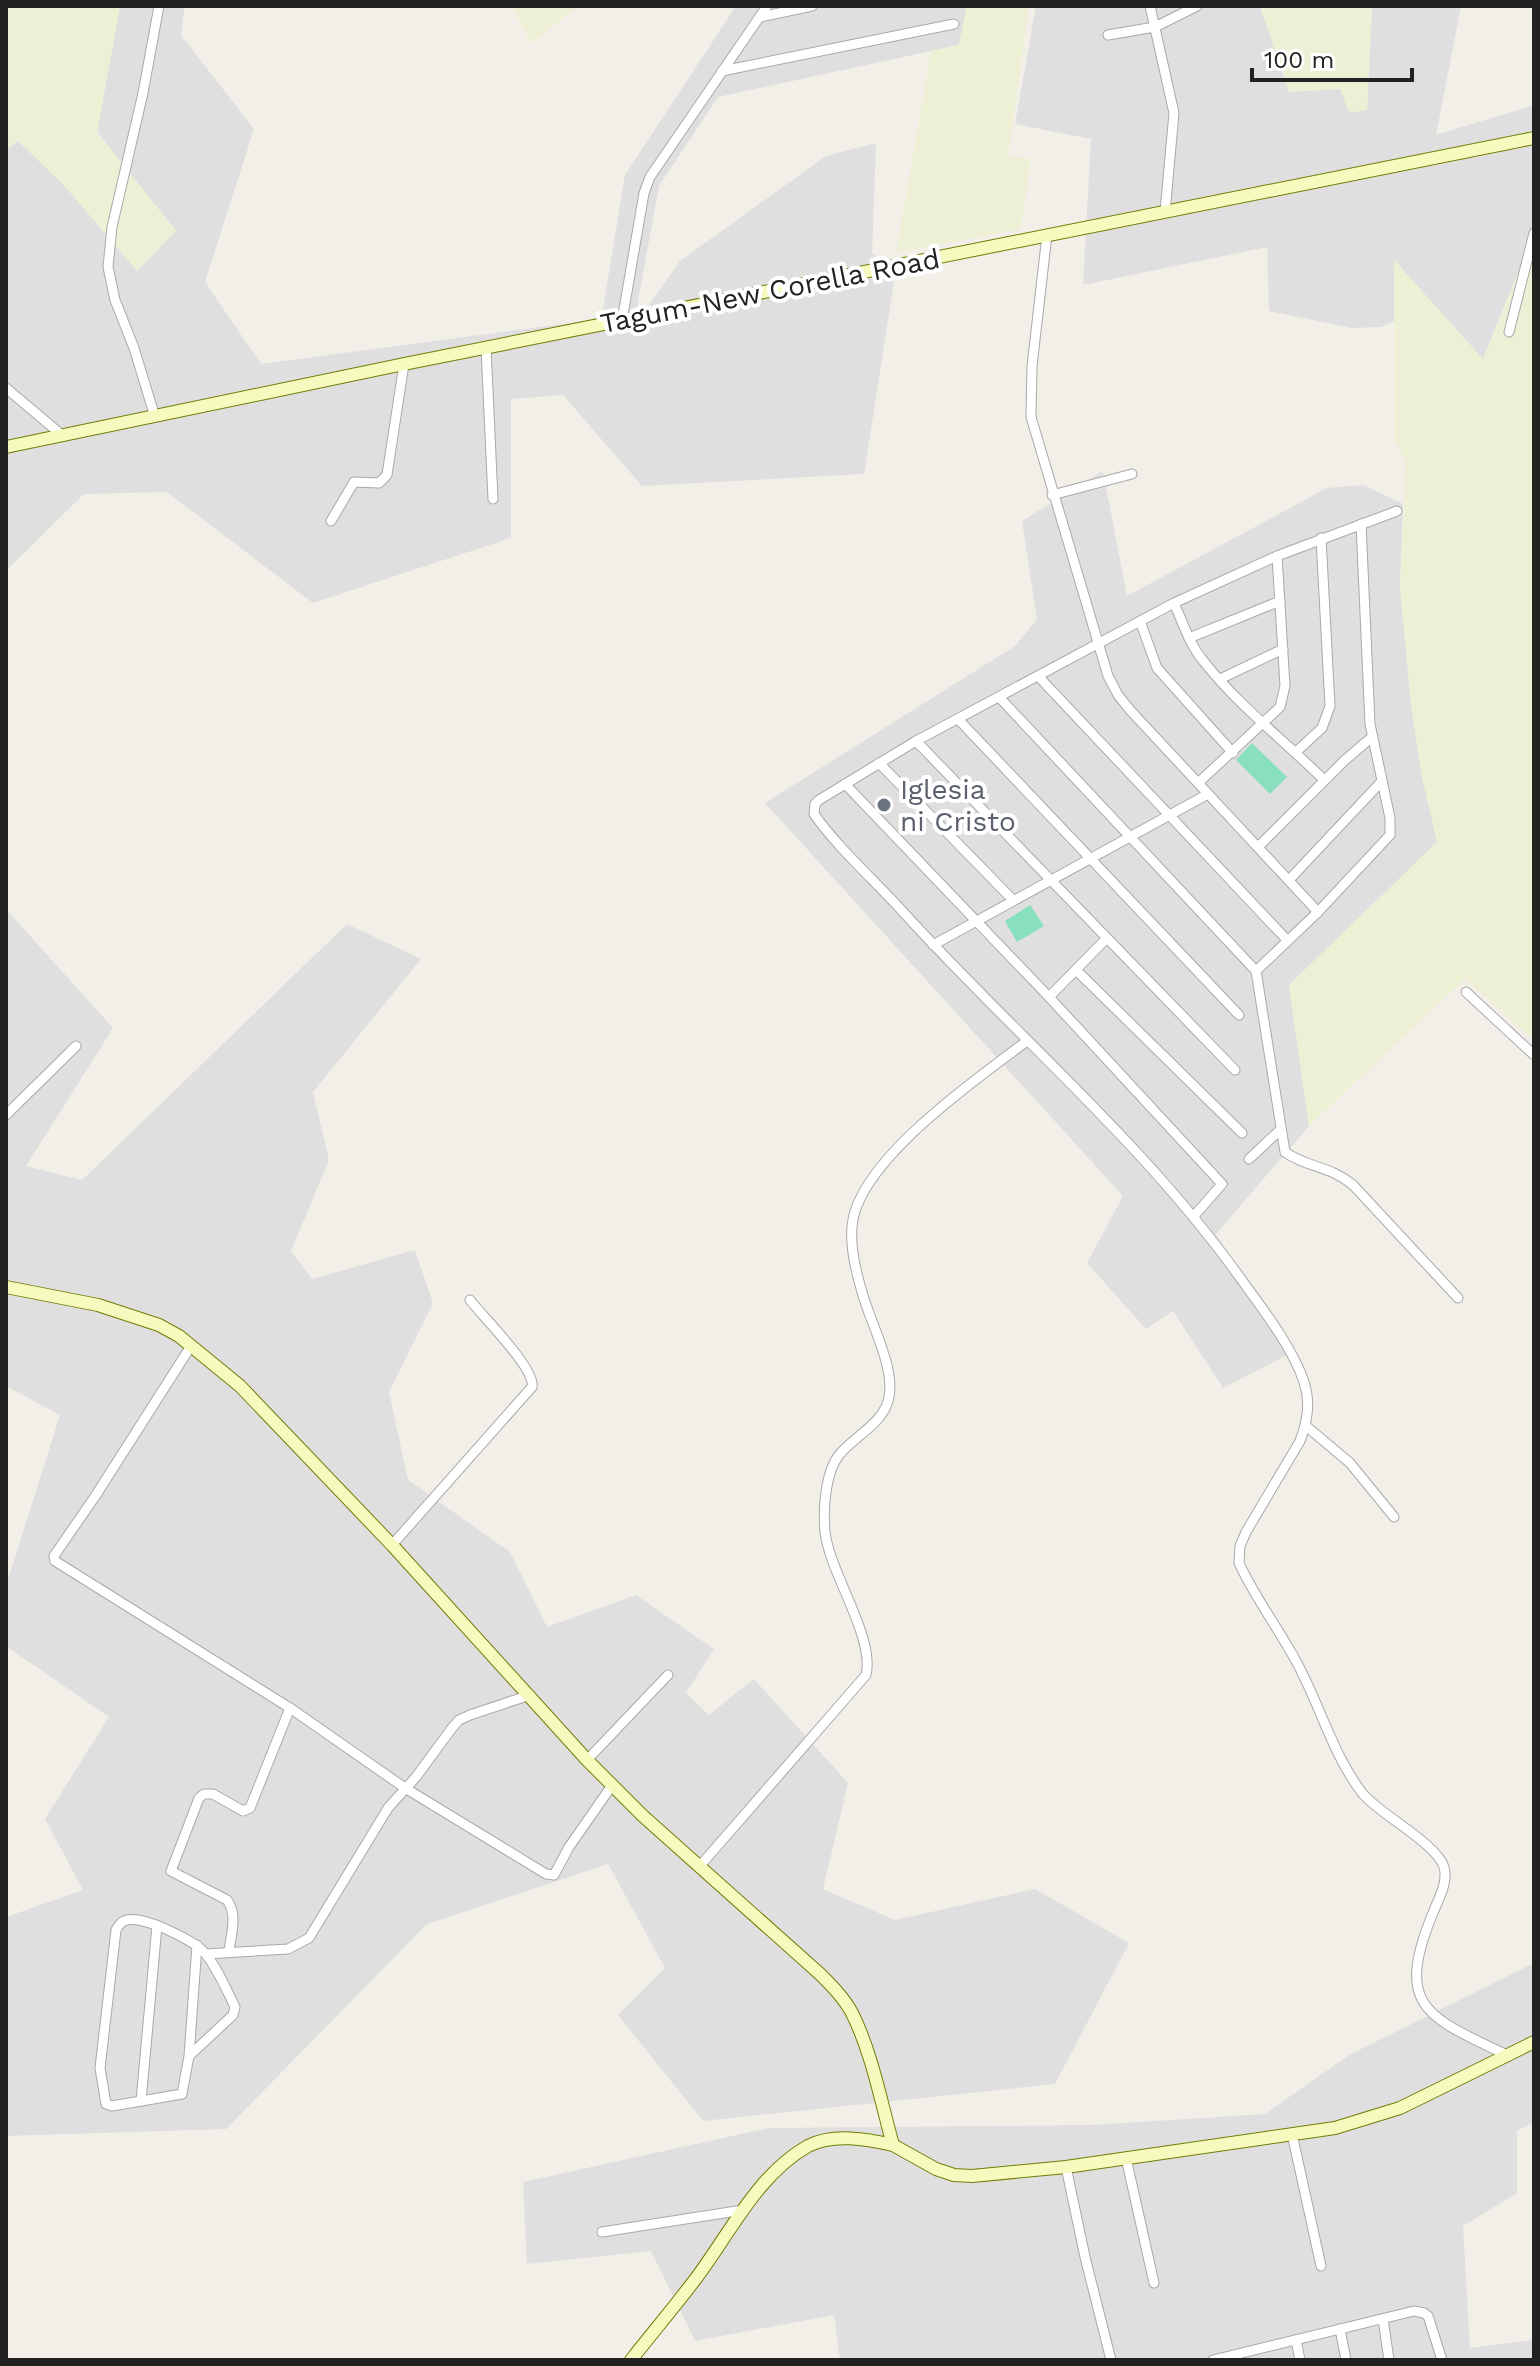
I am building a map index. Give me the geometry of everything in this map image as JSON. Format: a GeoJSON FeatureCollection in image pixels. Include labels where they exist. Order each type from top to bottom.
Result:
{"type":"FeatureCollection","features":[{"type":"Feature","properties":{"kind":"street"},"geometry":{"type":"LineString","coordinates":[[155,417],[134,348],[115,300],[108,267],[112,227],[143,93],[159,6]]}},
{"type":"Feature","properties":{"kind":"street"},"geometry":{"type":"LineString","coordinates":[[622,321],[647,185],[767,6]]}},
{"type":"Feature","properties":{"kind":"street"},"geometry":{"type":"LineString","coordinates":[[760,17],[812,6]]}},
{"type":"Feature","properties":{"kind":"street"},"geometry":{"type":"LineString","coordinates":[[1150,6],[1174,113],[1165,212]]}},
{"type":"Feature","properties":{"kind":"street"},"geometry":{"type":"LineString","coordinates":[[1108,35],[1155,27],[1197,6]]}},
{"type":"Feature","properties":{"kind":"street"},"geometry":{"type":"LineString","coordinates":[[722,71],[954,24]]}},
{"type":"Feature","properties":{"kind":"street","name":"Tagum-New Corella Road"},"geometry":{"type":"LineString","coordinates":[[6,447],[404,364],[1534,138]]}},
{"type":"Feature","properties":{"kind":"street"},"geometry":{"type":"LineString","coordinates":[[1509,332],[1534,233]]}},
{"type":"Feature","properties":{"kind":"street"},"geometry":{"type":"LineString","coordinates":[[1047,235],[1029,405],[1034,433],[1097,644],[1118,695],[1318,912]]}},
{"type":"Feature","properties":{"kind":"street"},"geometry":{"type":"LineString","coordinates":[[486,348],[493,499]]}},
{"type":"Feature","properties":{"kind":"street"},"geometry":{"type":"LineString","coordinates":[[331,521],[354,482],[379,483],[387,475],[404,364]]}},
{"type":"Feature","properties":{"kind":"street"},"geometry":{"type":"LineString","coordinates":[[6,388],[63,436]]}},
{"type":"Feature","properties":{"kind":"street"},"geometry":{"type":"LineString","coordinates":[[1052,495],[1132,474]]}},
{"type":"Feature","properties":{"kind":"street"},"geometry":{"type":"LineString","coordinates":[[1397,511],[1277,556],[1174,603],[916,741],[819,800],[815,804],[814,814],[933,945],[1194,1216],[1293,1358],[1306,1392],[1306,1426],[1246,1532],[1240,1546],[1239,1563],[1296,1661],[1350,1774],[1376,1807],[1428,1847],[1443,1865],[1443,1886],[1419,1953],[1417,1990],[1422,2003],[1443,2024],[1509,2056]]}},
{"type":"Feature","properties":{"kind":"street"},"geometry":{"type":"LineString","coordinates":[[1256,971],[1318,912],[1390,835],[1390,818],[1368,708],[1361,524]]}},
{"type":"Feature","properties":{"kind":"street"},"geometry":{"type":"LineString","coordinates":[[1296,752],[1322,728],[1330,706],[1321,538]]}},
{"type":"Feature","properties":{"kind":"street"},"geometry":{"type":"LineString","coordinates":[[1198,783],[1264,724],[1284,698],[1277,556]]}},
{"type":"Feature","properties":{"kind":"street"},"geometry":{"type":"LineString","coordinates":[[1189,638],[1280,601]]}},
{"type":"Feature","properties":{"kind":"street"},"geometry":{"type":"LineString","coordinates":[[1174,603],[1204,663],[1324,780]]}},
{"type":"Feature","properties":{"kind":"street"},"geometry":{"type":"LineString","coordinates":[[1140,621],[1157,668],[1233,753]]}},
{"type":"Feature","properties":{"kind":"street"},"geometry":{"type":"LineString","coordinates":[[1220,679],[1283,649]]}},
{"type":"Feature","properties":{"kind":"street"},"geometry":{"type":"LineString","coordinates":[[1038,676],[1287,940]]}},
{"type":"Feature","properties":{"kind":"street"},"geometry":{"type":"LineString","coordinates":[[999,697],[1256,971],[1285,1152],[1341,1175],[1353,1185],[1458,1298]]}},
{"type":"Feature","properties":{"kind":"street"},"geometry":{"type":"LineString","coordinates":[[958,719],[1239,1015]]}},
{"type":"Feature","properties":{"kind":"street"},"geometry":{"type":"LineString","coordinates":[[1258,847],[1372,737]]}},
{"type":"Feature","properties":{"kind":"street"},"geometry":{"type":"LineString","coordinates":[[916,741],[1235,1070]]}},
{"type":"Feature","properties":{"kind":"street"},"geometry":{"type":"LineString","coordinates":[[879,763],[1013,900]]}},
{"type":"Feature","properties":{"kind":"street"},"geometry":{"type":"LineString","coordinates":[[1289,880],[1382,781]]}},
{"type":"Feature","properties":{"kind":"street"},"geometry":{"type":"LineString","coordinates":[[845,784],[1222,1184],[1194,1216]]}},
{"type":"Feature","properties":{"kind":"street"},"geometry":{"type":"LineString","coordinates":[[933,945],[1208,794]]}},
{"type":"Feature","properties":{"kind":"street"},"geometry":{"type":"LineString","coordinates":[[1049,997],[1106,939]]}},
{"type":"Feature","properties":{"kind":"street"},"geometry":{"type":"LineString","coordinates":[[1076,970],[1242,1133]]}},
{"type":"Feature","properties":{"kind":"street"},"geometry":{"type":"LineString","coordinates":[[1466,992],[1534,1055]]}},
{"type":"Feature","properties":{"kind":"street"},"geometry":{"type":"LineString","coordinates":[[699,1867],[866,1675],[869,1664],[825,1533],[832,1467],[839,1455],[875,1423],[886,1408],[890,1394],[888,1370],[858,1280],[852,1227],[856,1206],[889,1158],[920,1127],[1027,1041]]}},
{"type":"Feature","properties":{"kind":"street"},"geometry":{"type":"LineString","coordinates":[[6,1115],[76,1046]]}},
{"type":"Feature","properties":{"kind":"street"},"geometry":{"type":"LineString","coordinates":[[1249,1159],[1280,1130]]}},
{"type":"Feature","properties":{"kind":"street"},"geometry":{"type":"LineString","coordinates":[[6,1287],[131,1314],[159,1325],[191,1346],[250,1395],[392,1545],[587,1760],[842,1997],[852,2013],[868,2057],[893,2145]]}},
{"type":"Feature","properties":{"kind":"street"},"geometry":{"type":"LineString","coordinates":[[392,1545],[532,1387],[533,1377],[525,1365],[470,1300]]}},
{"type":"Feature","properties":{"kind":"street"},"geometry":{"type":"LineString","coordinates":[[191,1346],[54,1560],[290,1708],[405,1788],[546,1874],[554,1875],[569,1847],[613,1784]]}},
{"type":"Feature","properties":{"kind":"street"},"geometry":{"type":"LineString","coordinates":[[1306,1426],[1350,1463],[1394,1517]]}},
{"type":"Feature","properties":{"kind":"street"},"geometry":{"type":"LineString","coordinates":[[587,1760],[668,1675]]}},
{"type":"Feature","properties":{"kind":"street"},"geometry":{"type":"LineString","coordinates":[[206,1954],[288,1949],[309,1938],[388,1808],[459,1720],[530,1695]]}},
{"type":"Feature","properties":{"kind":"street"},"geometry":{"type":"LineString","coordinates":[[229,1951],[234,1912],[231,1905],[171,1871],[199,1798],[204,1794],[213,1794],[243,1811],[250,1808],[290,1708]]}},
{"type":"Feature","properties":{"kind":"street"},"geometry":{"type":"LineString","coordinates":[[189,2056],[235,2010],[206,1954],[197,1945],[157,1926],[133,1919],[124,1921],[116,1930],[100,2068],[106,2104],[112,2106],[182,2094],[189,2056],[197,1945]]}},
{"type":"Feature","properties":{"kind":"street"},"geometry":{"type":"LineString","coordinates":[[141,2101],[157,1926]]}},
{"type":"Feature","properties":{"kind":"street"},"geometry":{"type":"LineString","coordinates":[[631,2360],[697,2277],[762,2186],[784,2164],[810,2145],[836,2139],[869,2139],[893,2145],[936,2169],[954,2175],[1066,2167],[1353,2125],[1380,2116],[1534,2042]]}},
{"type":"Feature","properties":{"kind":"street"},"geometry":{"type":"LineString","coordinates":[[1292,2134],[1321,2266]]}},
{"type":"Feature","properties":{"kind":"street"},"geometry":{"type":"LineString","coordinates":[[1126,2158],[1154,2283]]}},
{"type":"Feature","properties":{"kind":"street"},"geometry":{"type":"LineString","coordinates":[[1066,2167],[1111,2360]]}},
{"type":"Feature","properties":{"kind":"street"},"geometry":{"type":"LineString","coordinates":[[602,2232],[743,2210]]}},
{"type":"Feature","properties":{"kind":"street"},"geometry":{"type":"LineString","coordinates":[[1213,2360],[1258,2355],[1296,2340],[1414,2311],[1424,2313],[1430,2321],[1442,2360]]}},
{"type":"Feature","properties":{"kind":"street"},"geometry":{"type":"LineString","coordinates":[[1383,2319],[1389,2360]]}},
{"type":"Feature","properties":{"kind":"street"},"geometry":{"type":"LineString","coordinates":[[1340,2329],[1346,2360]]}},
{"type":"Feature","properties":{"kind":"street"},"geometry":{"type":"LineString","coordinates":[[1296,2340],[1300,2360]]}},
{"type":"Feature","properties":{"kind":"shaded area"},"geometry":{"type":"Polygon","coordinates":[[[120,6],[185,6],[181,35],[254,129],[205,282],[261,364],[600,319],[646,309],[680,261],[826,156],[876,143],[872,253],[895,275],[864,474],[642,486],[563,395],[511,399],[511,538],[313,603],[167,492],[84,494],[6,571],[6,150],[18,141],[61,182],[176,231],[97,132],[120,6]]]}},
{"type":"Feature","properties":{"kind":"shaded area"},"geometry":{"type":"Polygon","coordinates":[[[736,6],[967,6],[959,45],[718,97],[659,186],[637,307],[602,315],[625,175],[736,6]]]}},
{"type":"Feature","properties":{"kind":"shaded area"},"geometry":{"type":"Polygon","coordinates":[[[1036,6],[1260,6],[1289,91],[1340,89],[1367,109],[1372,6],[1461,6],[1436,135],[1534,105],[1534,233],[1483,360],[1395,261],[1394,321],[1381,327],[1352,328],[1269,311],[1267,247],[1083,285],[1091,139],[1015,124],[1036,6]]]}},
{"type":"Feature","properties":{"kind":"shaded area"},"geometry":{"type":"Polygon","coordinates":[[[1103,471],[1127,596],[1327,488],[1364,485],[1403,504],[1400,587],[1411,703],[1422,777],[1438,842],[1289,985],[1309,1126],[1216,1234],[1291,1353],[1223,1388],[1173,1311],[1146,1329],[1087,1263],[1123,1196],[765,803],[1015,646],[1037,619],[1022,521],[1103,471]]]}},
{"type":"Feature","properties":{"kind":"shaded area"},"geometry":{"type":"Polygon","coordinates":[[[6,909],[113,1028],[26,1166],[82,1180],[347,924],[421,959],[313,1092],[329,1160],[291,1251],[312,1279],[415,1250],[433,1303],[389,1392],[408,1480],[510,1552],[547,1627],[636,1595],[714,1649],[686,1693],[709,1715],[754,1679],[848,1783],[823,1889],[895,1920],[1035,1889],[1129,1943],[1055,2084],[703,2121],[618,2015],[665,1968],[608,1864],[427,1924],[226,2129],[6,2136],[6,1917],[83,1890],[45,1819],[109,1717],[6,1646],[6,1586],[60,1415],[6,1386],[6,909]]]}},
{"type":"Feature","properties":{"kind":"shaded area"},"geometry":{"type":"Polygon","coordinates":[[[1534,1963],[1534,2122],[1517,2131],[1517,2193],[1463,2226],[1470,2348],[1534,2340],[1534,2360],[840,2360],[834,2315],[695,2341],[651,2251],[527,2264],[523,2182],[769,2128],[1092,2125],[1265,2114],[1349,2055],[1534,1963]]]}},
{"type":"Feature","properties":{"kind":"green space"},"geometry":{"type":"Polygon","coordinates":[[[6,6],[120,6],[97,132],[176,231],[137,271],[61,182],[18,141],[6,150],[6,6]]]}},
{"type":"Feature","properties":{"kind":"green space"},"geometry":{"type":"Polygon","coordinates":[[[511,6],[578,6],[531,44],[511,6]]]}},
{"type":"Feature","properties":{"kind":"green space"},"geometry":{"type":"Polygon","coordinates":[[[967,6],[1029,6],[1008,156],[1031,159],[1021,229],[896,253],[931,51],[959,45],[967,6]]]}},
{"type":"Feature","properties":{"kind":"green space"},"geometry":{"type":"Polygon","coordinates":[[[1260,6],[1372,6],[1367,110],[1349,113],[1340,89],[1289,92],[1260,6]]]}},
{"type":"Feature","properties":{"kind":"green space"},"geometry":{"type":"Polygon","coordinates":[[[1534,233],[1534,1040],[1465,979],[1309,1126],[1289,985],[1437,842],[1422,777],[1411,703],[1400,587],[1406,462],[1394,439],[1394,260],[1483,359],[1534,233]]]}},
{"type":"Feature","properties":{"kind":"green space"},"geometry":{"type":"Polygon","coordinates":[[[1252,743],[1287,777],[1270,794],[1236,760],[1252,743]]]}},
{"type":"Feature","properties":{"kind":"green space"},"geometry":{"type":"Polygon","coordinates":[[[1030,905],[1044,926],[1017,942],[1005,921],[1030,905]]]}},
{"type":"Feature","properties":{"kind":"place","name":"Iglesia ni Cristo"},"geometry":{"type":"Point","coordinates":[884,805]}}]}
